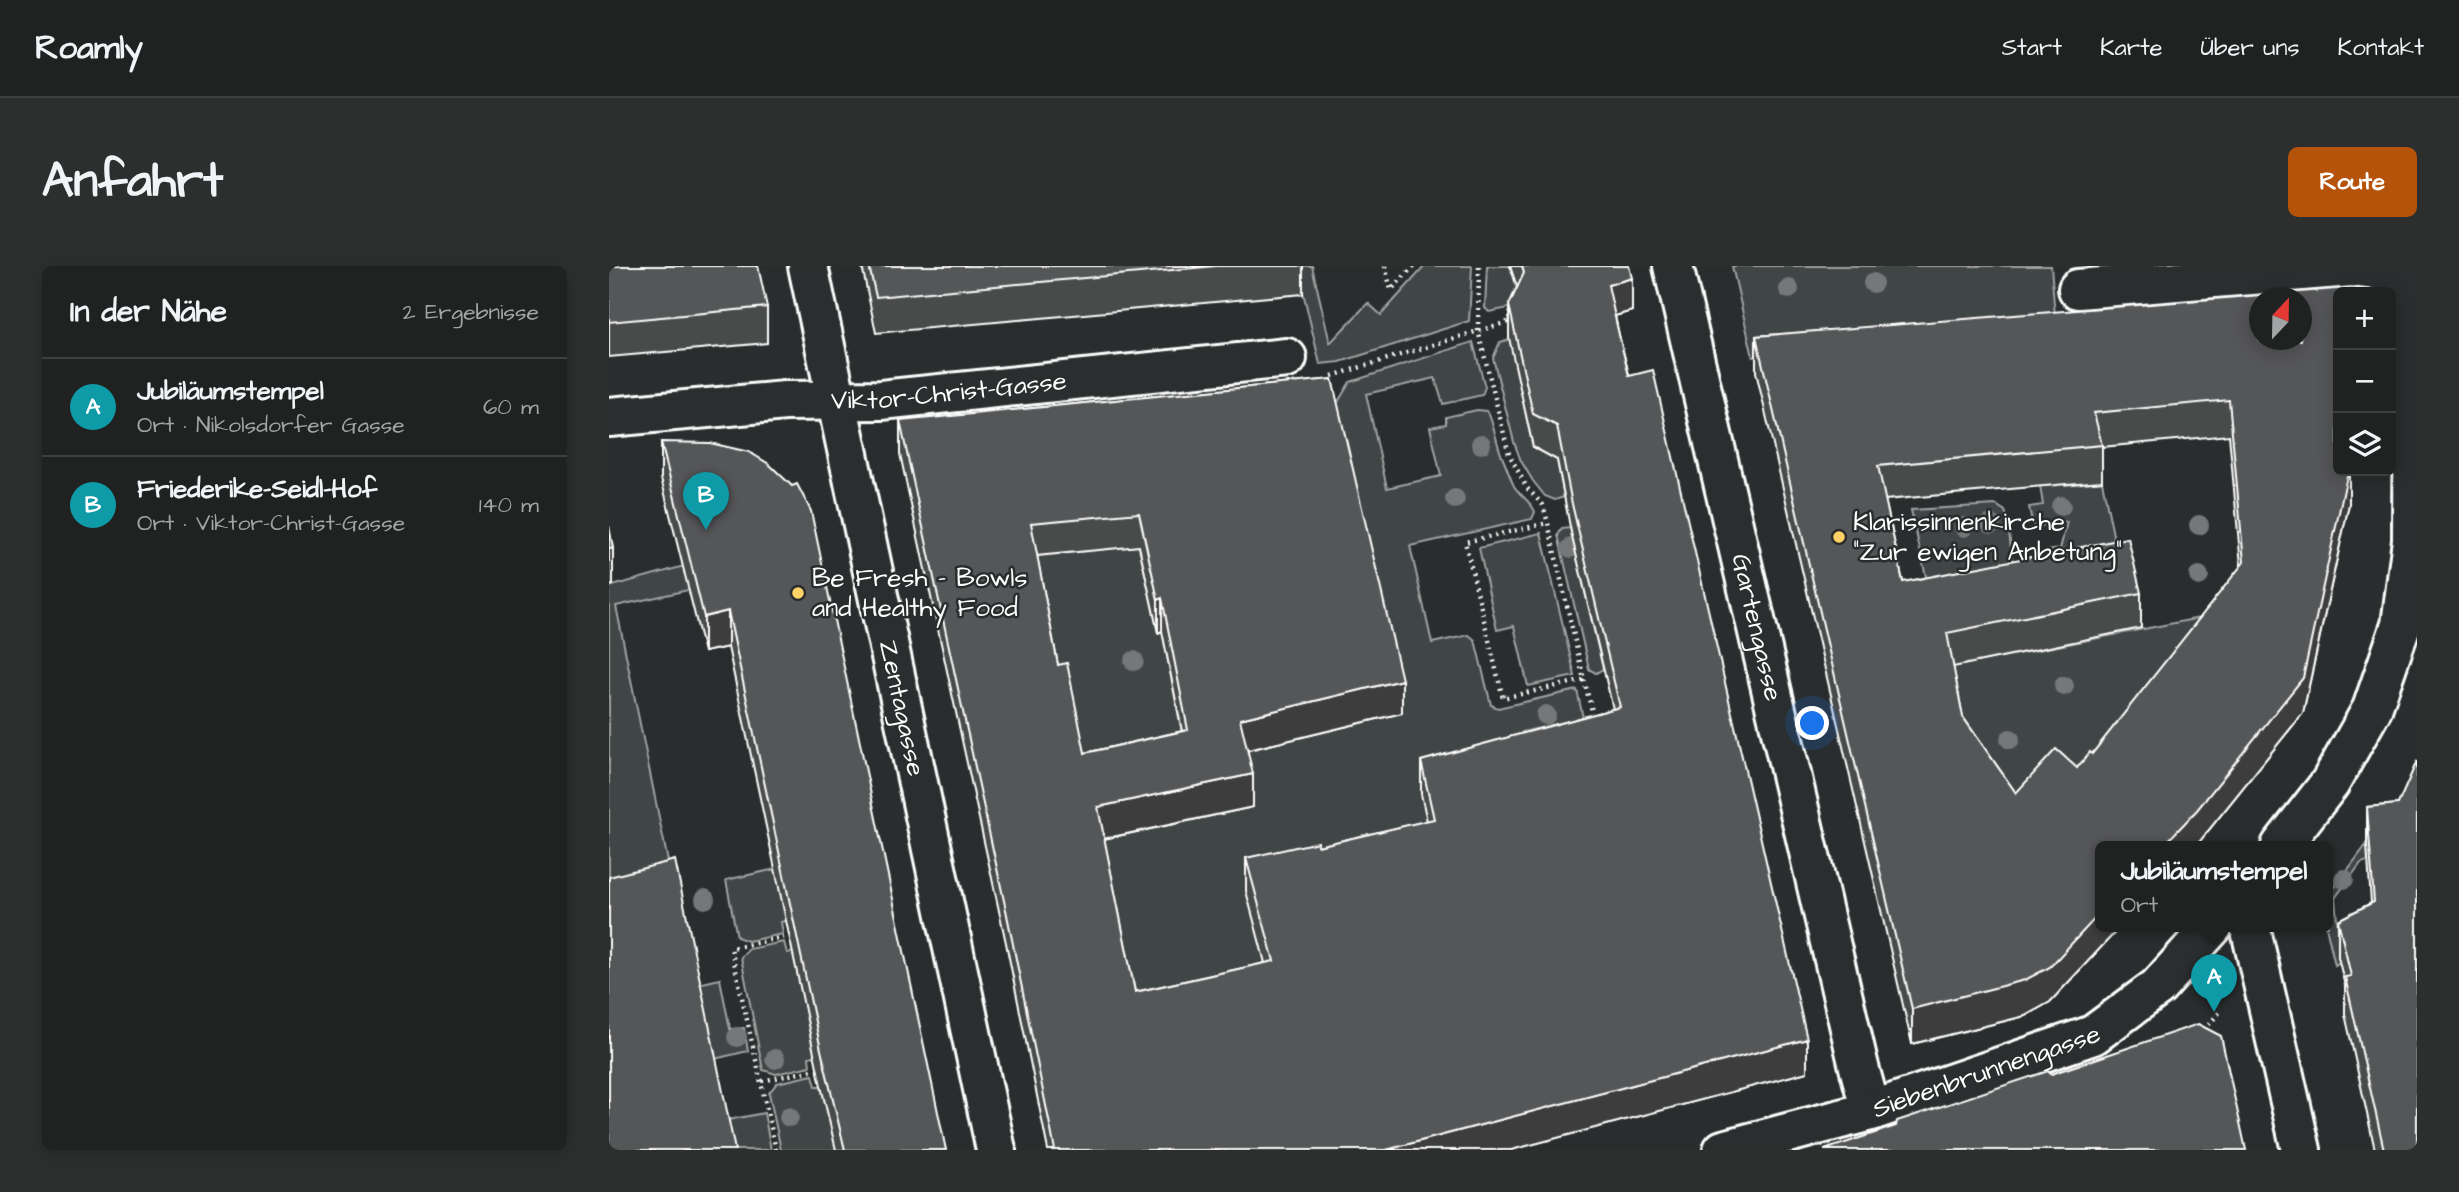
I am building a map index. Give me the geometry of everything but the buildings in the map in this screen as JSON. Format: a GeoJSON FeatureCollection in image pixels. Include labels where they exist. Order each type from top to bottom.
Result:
{"type":"FeatureCollection","features":[{"type":"Feature","properties":{"kind":"street","name":"Zentagasse"},"geometry":{"type":"LineString","coordinates":[[808,266],[996,1150]]}},
{"type":"Feature","properties":{"kind":"street","name":"Gartengasse"},"geometry":{"type":"LineString","coordinates":[[1673,266],[1871,1111]]}},
{"type":"Feature","properties":{"kind":"street"},"geometry":{"type":"LineString","coordinates":[[2078,289],[2351,267],[2411,271],[2412,540],[2401,625],[2372,709],[2330,783],[2285,841]]}},
{"type":"Feature","properties":{"kind":"street","name":"Viktor-Christ-Gasse"},"geometry":{"type":"LineString","coordinates":[[609,417],[785,401],[890,399],[1287,358]]}},
{"type":"Feature","properties":{"kind":"street","name":"Siebenbrunnengasse"},"geometry":{"type":"LineString","coordinates":[[1723,1150],[1871,1111],[2093,1035],[2158,987],[2208,932]]}},
{"type":"Feature","properties":{"kind":"street"},"geometry":{"type":"LineString","coordinates":[[2251,932],[2301,1150]]}},
{"type":"Feature","properties":{"kind":"path"},"geometry":{"type":"LineString","coordinates":[[1385,266],[1391,290],[1414,266]]}},
{"type":"Feature","properties":{"kind":"path"},"geometry":{"type":"LineString","coordinates":[[1479,266],[1478,330],[1509,454],[1527,488],[1543,505],[1597,729]]}},
{"type":"Feature","properties":{"kind":"path"},"geometry":{"type":"LineString","coordinates":[[1330,377],[1518,319]]}},
{"type":"Feature","properties":{"kind":"path"},"geometry":{"type":"LineString","coordinates":[[1548,523],[1465,542],[1503,698],[1584,680]]}},
{"type":"Feature","properties":{"kind":"path"},"geometry":{"type":"LineString","coordinates":[[776,1150],[731,948],[785,937]]}},
{"type":"Feature","properties":{"kind":"path"},"geometry":{"type":"LineString","coordinates":[[762,1081],[813,1070]]}},
{"type":"Feature","properties":{"kind":"shaded area"},"geometry":{"type":"Polygon","coordinates":[[[1297,266],[1312,266],[1330,343],[1368,303],[1381,315],[1425,266],[1472,266],[1469,321],[1340,362],[1320,364],[1297,266]]]}},
{"type":"Feature","properties":{"kind":"shaded area"},"geometry":{"type":"Polygon","coordinates":[[[1487,266],[1525,266],[1524,305],[1489,312],[1485,308],[1487,266]]]}},
{"type":"Feature","properties":{"kind":"shaded area"},"geometry":{"type":"Polygon","coordinates":[[[1732,266],[2051,266],[2056,329],[1753,357],[1732,266]]]}},
{"type":"Feature","properties":{"kind":"shaded area"},"geometry":{"type":"Polygon","coordinates":[[[1510,339],[1531,439],[1539,450],[1557,460],[1564,497],[1555,500],[1545,496],[1533,481],[1514,442],[1493,358],[1500,342],[1510,339]]]}},
{"type":"Feature","properties":{"kind":"shaded area"},"geometry":{"type":"Polygon","coordinates":[[[1473,342],[1485,387],[1482,395],[1443,404],[1435,378],[1366,394],[1387,488],[1441,476],[1430,427],[1446,424],[1446,417],[1477,410],[1487,411],[1514,486],[1535,512],[1532,519],[1410,546],[1432,643],[1469,635],[1475,640],[1491,705],[1498,708],[1577,690],[1583,718],[1522,732],[1530,765],[1434,852],[1294,990],[1127,1027],[1103,839],[1253,807],[1240,752],[1402,713],[1332,412],[1350,382],[1473,342]]]}},
{"type":"Feature","properties":{"kind":"shaded area"},"geometry":{"type":"Polygon","coordinates":[[[2064,475],[2066,485],[2102,481],[2121,574],[1934,612],[1911,510],[1996,505],[2005,511],[2007,517],[2014,572],[2043,572],[2039,552],[2060,549],[2067,522],[2033,527],[2029,507],[2043,505],[2040,486],[2057,485],[2064,475]]]}},
{"type":"Feature","properties":{"kind":"shaded area"},"geometry":{"type":"Polygon","coordinates":[[[1570,528],[1603,669],[1596,673],[1589,669],[1558,535],[1562,529],[1570,528]]]}},
{"type":"Feature","properties":{"kind":"shaded area"},"geometry":{"type":"Polygon","coordinates":[[[1057,533],[1084,551],[1139,546],[1158,632],[1162,631],[1188,763],[1089,785],[1021,567],[1057,533]]]}},
{"type":"Feature","properties":{"kind":"shaded area"},"geometry":{"type":"Polygon","coordinates":[[[1541,533],[1575,676],[1528,686],[1514,626],[1497,630],[1479,548],[1541,533]]]}},
{"type":"Feature","properties":{"kind":"shaded area"},"geometry":{"type":"Polygon","coordinates":[[[684,566],[684,573],[715,584],[616,606],[675,896],[609,914],[609,587],[684,566]]]}},
{"type":"Feature","properties":{"kind":"shaded area"},"geometry":{"type":"Polygon","coordinates":[[[2245,609],[2056,824],[1963,752],[1946,668],[2245,609]]]}},
{"type":"Feature","properties":{"kind":"shaded area"},"geometry":{"type":"Polygon","coordinates":[[[2367,844],[2368,861],[2361,863],[2335,898],[2341,961],[2335,965],[2327,932],[2333,932],[2333,889],[2367,844]]]}},
{"type":"Feature","properties":{"kind":"shaded area"},"geometry":{"type":"Polygon","coordinates":[[[776,869],[787,920],[781,922],[783,934],[748,941],[737,937],[726,880],[776,869]]]}},
{"type":"Feature","properties":{"kind":"shaded area"},"geometry":{"type":"Polygon","coordinates":[[[784,942],[787,953],[793,952],[815,1056],[809,1057],[810,1066],[776,1074],[763,1070],[741,957],[749,949],[784,942]]]}},
{"type":"Feature","properties":{"kind":"shaded area"},"geometry":{"type":"Polygon","coordinates":[[[720,979],[730,1029],[744,1028],[748,1051],[710,1060],[694,985],[720,979]]]}},
{"type":"Feature","properties":{"kind":"shaded area"},"geometry":{"type":"Polygon","coordinates":[[[813,1075],[816,1086],[822,1086],[837,1150],[781,1150],[769,1093],[777,1083],[813,1075]]]}},
{"type":"Feature","properties":{"kind":"shaded area"},"geometry":{"type":"Polygon","coordinates":[[[764,1113],[771,1150],[729,1150],[723,1121],[764,1113]]]}},
{"type":"Feature","properties":{"kind":"place","name":"Friederike-Seidl-Hof"},"geometry":{"type":"Point","coordinates":[706,530]}},
{"type":"Feature","properties":{"kind":"place","name":"Klarissinnenkirche \"Zur ewigen Anbetung\""},"geometry":{"type":"Point","coordinates":[1839,537]}},
{"type":"Feature","properties":{"kind":"place","name":"Be Fresh - Bowls and Healthy Food"},"geometry":{"type":"Point","coordinates":[798,593]}},
{"type":"Feature","properties":{"kind":"place","name":"Jubiläumstempel"},"geometry":{"type":"Point","coordinates":[2214,1012]}}]}
